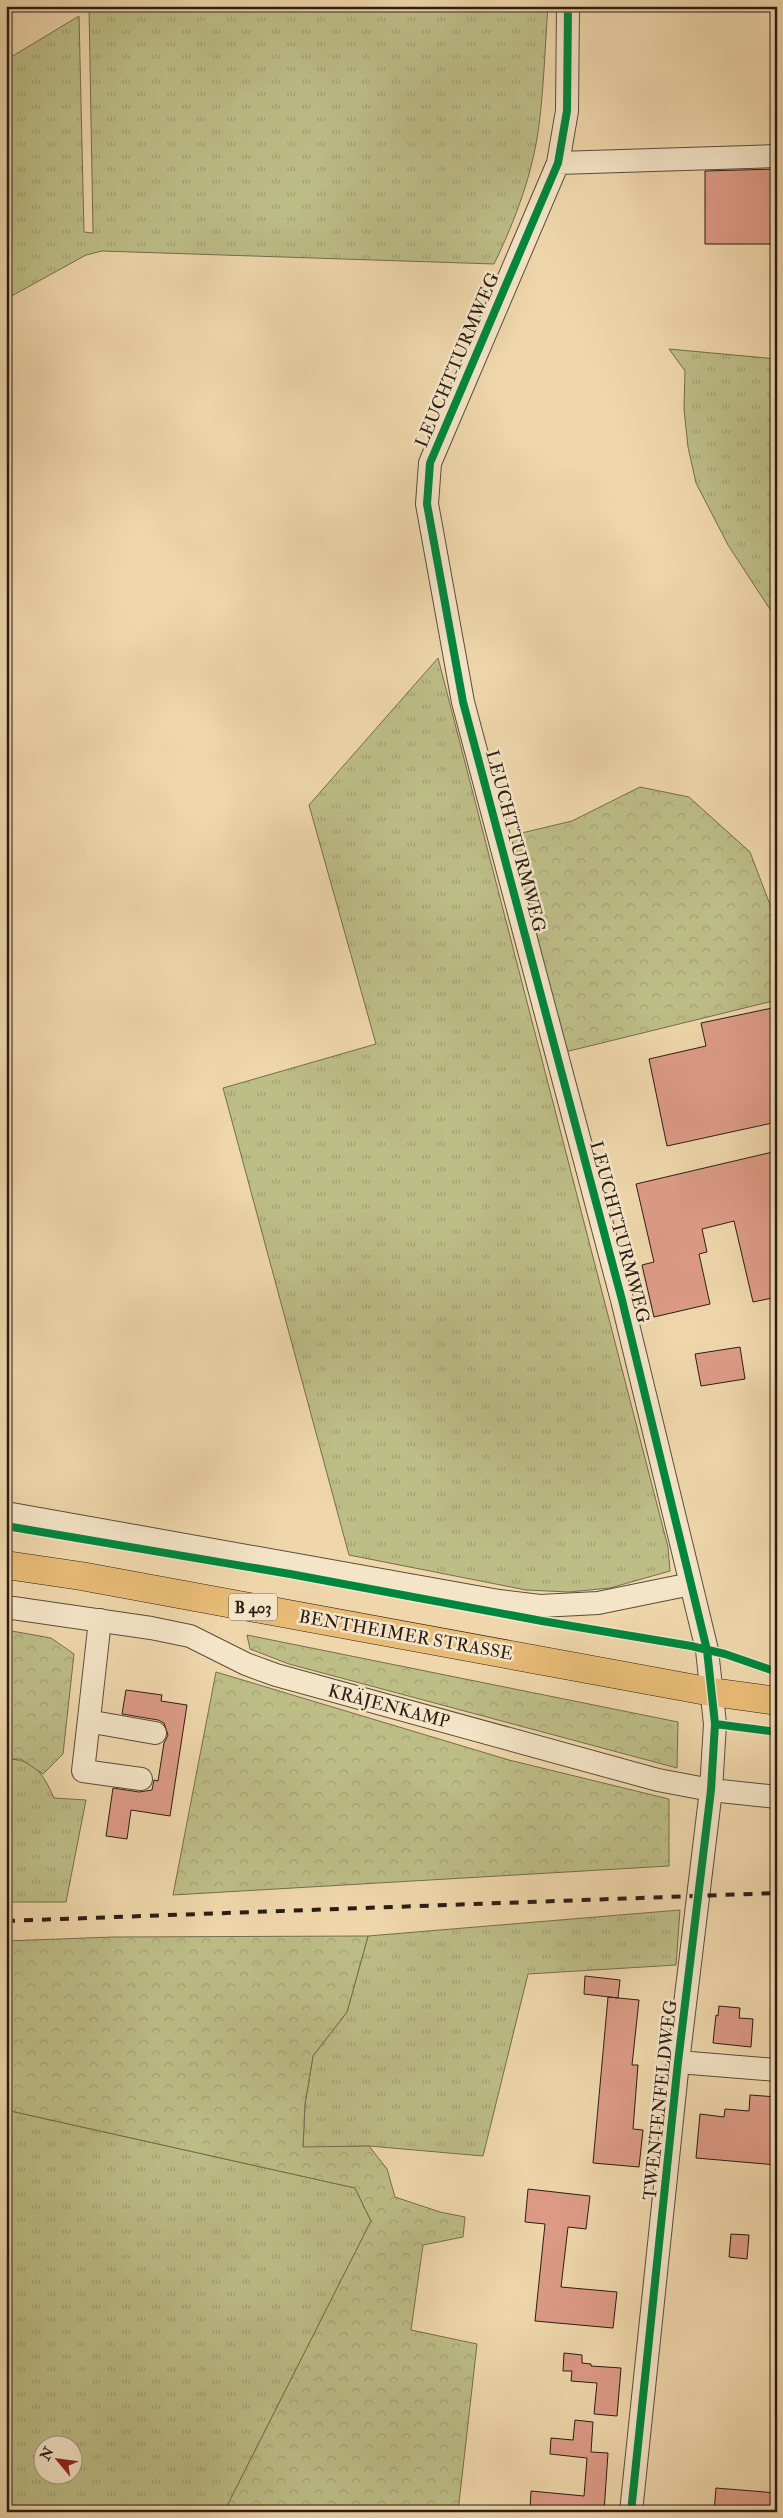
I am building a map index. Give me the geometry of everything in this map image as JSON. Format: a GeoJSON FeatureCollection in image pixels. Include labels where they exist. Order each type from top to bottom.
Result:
{"type":"FeatureCollection","features":[{"type":"Feature","properties":{"kind":"main road","name":"BENTHEIMER STRASSE"},"geometry":{"type":"LineString","coordinates":[[6,1565],[81,1576],[712,1692],[777,1701]]}},
{"type":"Feature","properties":{"kind":"street","name":"LEUCHTTURMWEG"},"geometry":{"type":"LineString","coordinates":[[568,6],[567,110],[558,163],[430,463],[427,504],[463,702],[622,1300],[707,1650],[712,1692]]}},
{"type":"Feature","properties":{"kind":"street"},"geometry":{"type":"LineString","coordinates":[[558,163],[777,156]]}},
{"type":"Feature","properties":{"kind":"street"},"geometry":{"type":"LineString","coordinates":[[6,1513],[489,1600],[540,1606],[598,1603],[691,1584]]}},
{"type":"Feature","properties":{"kind":"street","name":"KRÄJENKAMP"},"geometry":{"type":"LineString","coordinates":[[6,1607],[100,1620],[190,1636],[246,1664],[276,1675],[658,1780],[711,1790],[777,1797]]}},
{"type":"Feature","properties":{"kind":"street"},"geometry":{"type":"LineString","coordinates":[[100,1620],[83,1771],[140,1779]]}},
{"type":"Feature","properties":{"kind":"street","name":"TWENTENFELDWEG"},"geometry":{"type":"LineString","coordinates":[[631,2512],[678,2062],[711,1790],[715,1724],[712,1692]]}},
{"type":"Feature","properties":{"kind":"street"},"geometry":{"type":"LineString","coordinates":[[89,1719],[93,1722],[155,1733]]}},
{"type":"Feature","properties":{"kind":"street"},"geometry":{"type":"LineString","coordinates":[[678,2062],[777,2070]]}},
{"type":"Feature","properties":{"kind":"green space"},"geometry":{"type":"Polygon","coordinates":[[[89,6],[548,6],[542,96],[536,143],[528,179],[509,231],[494,264],[102,251],[86,255],[6,299],[6,60],[79,16],[84,232],[93,233],[89,6]]]}},
{"type":"Feature","properties":{"kind":"green space"},"geometry":{"type":"Polygon","coordinates":[[[669,349],[777,359],[777,620],[728,545],[696,483],[688,447],[684,409],[685,371],[669,349]]]}},
{"type":"Feature","properties":{"kind":"green space"},"geometry":{"type":"Polygon","coordinates":[[[438,658],[668,1547],[670,1571],[610,1588],[569,1592],[526,1590],[349,1555],[223,1088],[376,1044],[309,805],[438,658]]]}},
{"type":"Feature","properties":{"kind":"green space"},"geometry":{"type":"Polygon","coordinates":[[[640,787],[689,797],[750,852],[777,923],[777,1000],[561,1053],[509,836],[572,821],[640,787]]]}},
{"type":"Feature","properties":{"kind":"green space"},"geometry":{"type":"Polygon","coordinates":[[[6,1630],[51,1638],[74,1654],[63,1754],[43,1774],[21,1759],[6,1759],[6,1630]]]}},
{"type":"Feature","properties":{"kind":"green space"},"geometry":{"type":"Polygon","coordinates":[[[247,1635],[678,1722],[677,1768],[289,1664],[250,1649],[247,1635]]]}},
{"type":"Feature","properties":{"kind":"green space"},"geometry":{"type":"Polygon","coordinates":[[[216,1672],[509,1760],[669,1799],[669,1866],[173,1895],[216,1672]]]}},
{"type":"Feature","properties":{"kind":"green space"},"geometry":{"type":"Polygon","coordinates":[[[6,1759],[31,1765],[42,1775],[54,1798],[86,1800],[66,1902],[6,1902],[6,1759]]]}},
{"type":"Feature","properties":{"kind":"green space"},"geometry":{"type":"Polygon","coordinates":[[[680,1910],[676,1965],[528,1974],[483,2156],[369,2146],[303,2148],[305,2104],[313,2056],[347,2012],[368,1936],[680,1910]]]}},
{"type":"Feature","properties":{"kind":"green space"},"geometry":{"type":"Polygon","coordinates":[[[368,1936],[347,2012],[313,2056],[305,2104],[303,2147],[369,2146],[387,2169],[395,2197],[440,2212],[465,2217],[463,2237],[423,2245],[411,2330],[477,2344],[458,2512],[224,2512],[371,2221],[355,2188],[6,2110],[6,1941],[113,1937],[368,1936]]]}},
{"type":"Feature","properties":{"kind":"green space"},"geometry":{"type":"Polygon","coordinates":[[[6,2110],[355,2188],[371,2221],[224,2512],[6,2512],[6,2110]]]}},
{"type":"Feature","properties":{"kind":"building"},"geometry":{"type":"Polygon","coordinates":[[[777,169],[777,244],[705,244],[705,171],[777,169]]]}},
{"type":"Feature","properties":{"kind":"building"},"geometry":{"type":"Polygon","coordinates":[[[777,1007],[777,1122],[667,1146],[649,1059],[706,1046],[701,1023],[777,1007]]]}},
{"type":"Feature","properties":{"kind":"building"},"geometry":{"type":"Polygon","coordinates":[[[777,1151],[777,1297],[753,1302],[734,1221],[702,1229],[707,1252],[699,1254],[710,1304],[654,1317],[642,1265],[654,1262],[636,1184],[777,1151]]]}},
{"type":"Feature","properties":{"kind":"building"},"geometry":{"type":"Polygon","coordinates":[[[740,1347],[745,1379],[701,1386],[695,1354],[740,1347]]]}},
{"type":"Feature","properties":{"kind":"building"},"geometry":{"type":"Polygon","coordinates":[[[126,1690],[162,1695],[161,1701],[187,1705],[170,1816],[131,1810],[127,1839],[106,1836],[113,1788],[139,1792],[152,1790],[154,1780],[158,1781],[164,1743],[168,1735],[164,1723],[158,1720],[122,1714],[126,1690]]]}},
{"type":"Feature","properties":{"kind":"building"},"geometry":{"type":"Polygon","coordinates":[[[585,1976],[620,1980],[618,1998],[584,1994],[585,1976]]]}},
{"type":"Feature","properties":{"kind":"building"},"geometry":{"type":"Polygon","coordinates":[[[608,1997],[639,2000],[632,2065],[638,2065],[633,2129],[643,2130],[639,2167],[593,2163],[608,1997]]]}},
{"type":"Feature","properties":{"kind":"building"},"geometry":{"type":"Polygon","coordinates":[[[719,2006],[740,2008],[739,2018],[753,2019],[751,2047],[713,2043],[716,2015],[718,2016],[719,2006]]]}},
{"type":"Feature","properties":{"kind":"building"},"geometry":{"type":"Polygon","coordinates":[[[750,2095],[777,2097],[777,2165],[696,2158],[700,2114],[724,2117],[725,2109],[749,2111],[750,2095]]]}},
{"type":"Feature","properties":{"kind":"building"},"geometry":{"type":"Polygon","coordinates":[[[528,2189],[590,2196],[586,2229],[568,2227],[561,2287],[617,2292],[613,2328],[535,2321],[545,2224],[525,2222],[528,2189]]]}},
{"type":"Feature","properties":{"kind":"building"},"geometry":{"type":"Polygon","coordinates":[[[731,2234],[749,2235],[747,2259],[729,2257],[731,2234]]]}},
{"type":"Feature","properties":{"kind":"building"},"geometry":{"type":"Polygon","coordinates":[[[564,2353],[582,2355],[582,2363],[591,2364],[591,2366],[621,2368],[617,2416],[594,2414],[597,2383],[571,2381],[572,2371],[563,2371],[564,2353]]]}},
{"type":"Feature","properties":{"kind":"building"},"geometry":{"type":"Polygon","coordinates":[[[575,2420],[593,2422],[591,2452],[608,2453],[604,2512],[530,2509],[531,2491],[584,2496],[587,2458],[550,2454],[551,2438],[573,2440],[575,2420]]]}},
{"type":"Feature","properties":{"kind":"building"},"geometry":{"type":"Polygon","coordinates":[[[716,2488],[777,2493],[777,2512],[714,2512],[716,2488]]]}},
{"type":"Feature","properties":{"kind":"railway"},"geometry":{"type":"LineString","coordinates":[[6,1921],[777,1893]]}},
{"type":"Feature","properties":{"kind":"cycle path"},"geometry":{"type":"LineString","coordinates":[[568,6],[567,111],[558,163],[430,463],[427,504],[463,702],[622,1300],[707,1650],[715,1724],[711,1790],[678,2062],[631,2512]]}},
{"type":"Feature","properties":{"kind":"cycle path"},"geometry":{"type":"LineString","coordinates":[[6,1526],[290,1574],[542,1621],[691,1646],[725,1654],[777,1672]]}},
{"type":"Feature","properties":{"kind":"cycle path"},"geometry":{"type":"LineString","coordinates":[[715,1724],[777,1732]]}}]}
